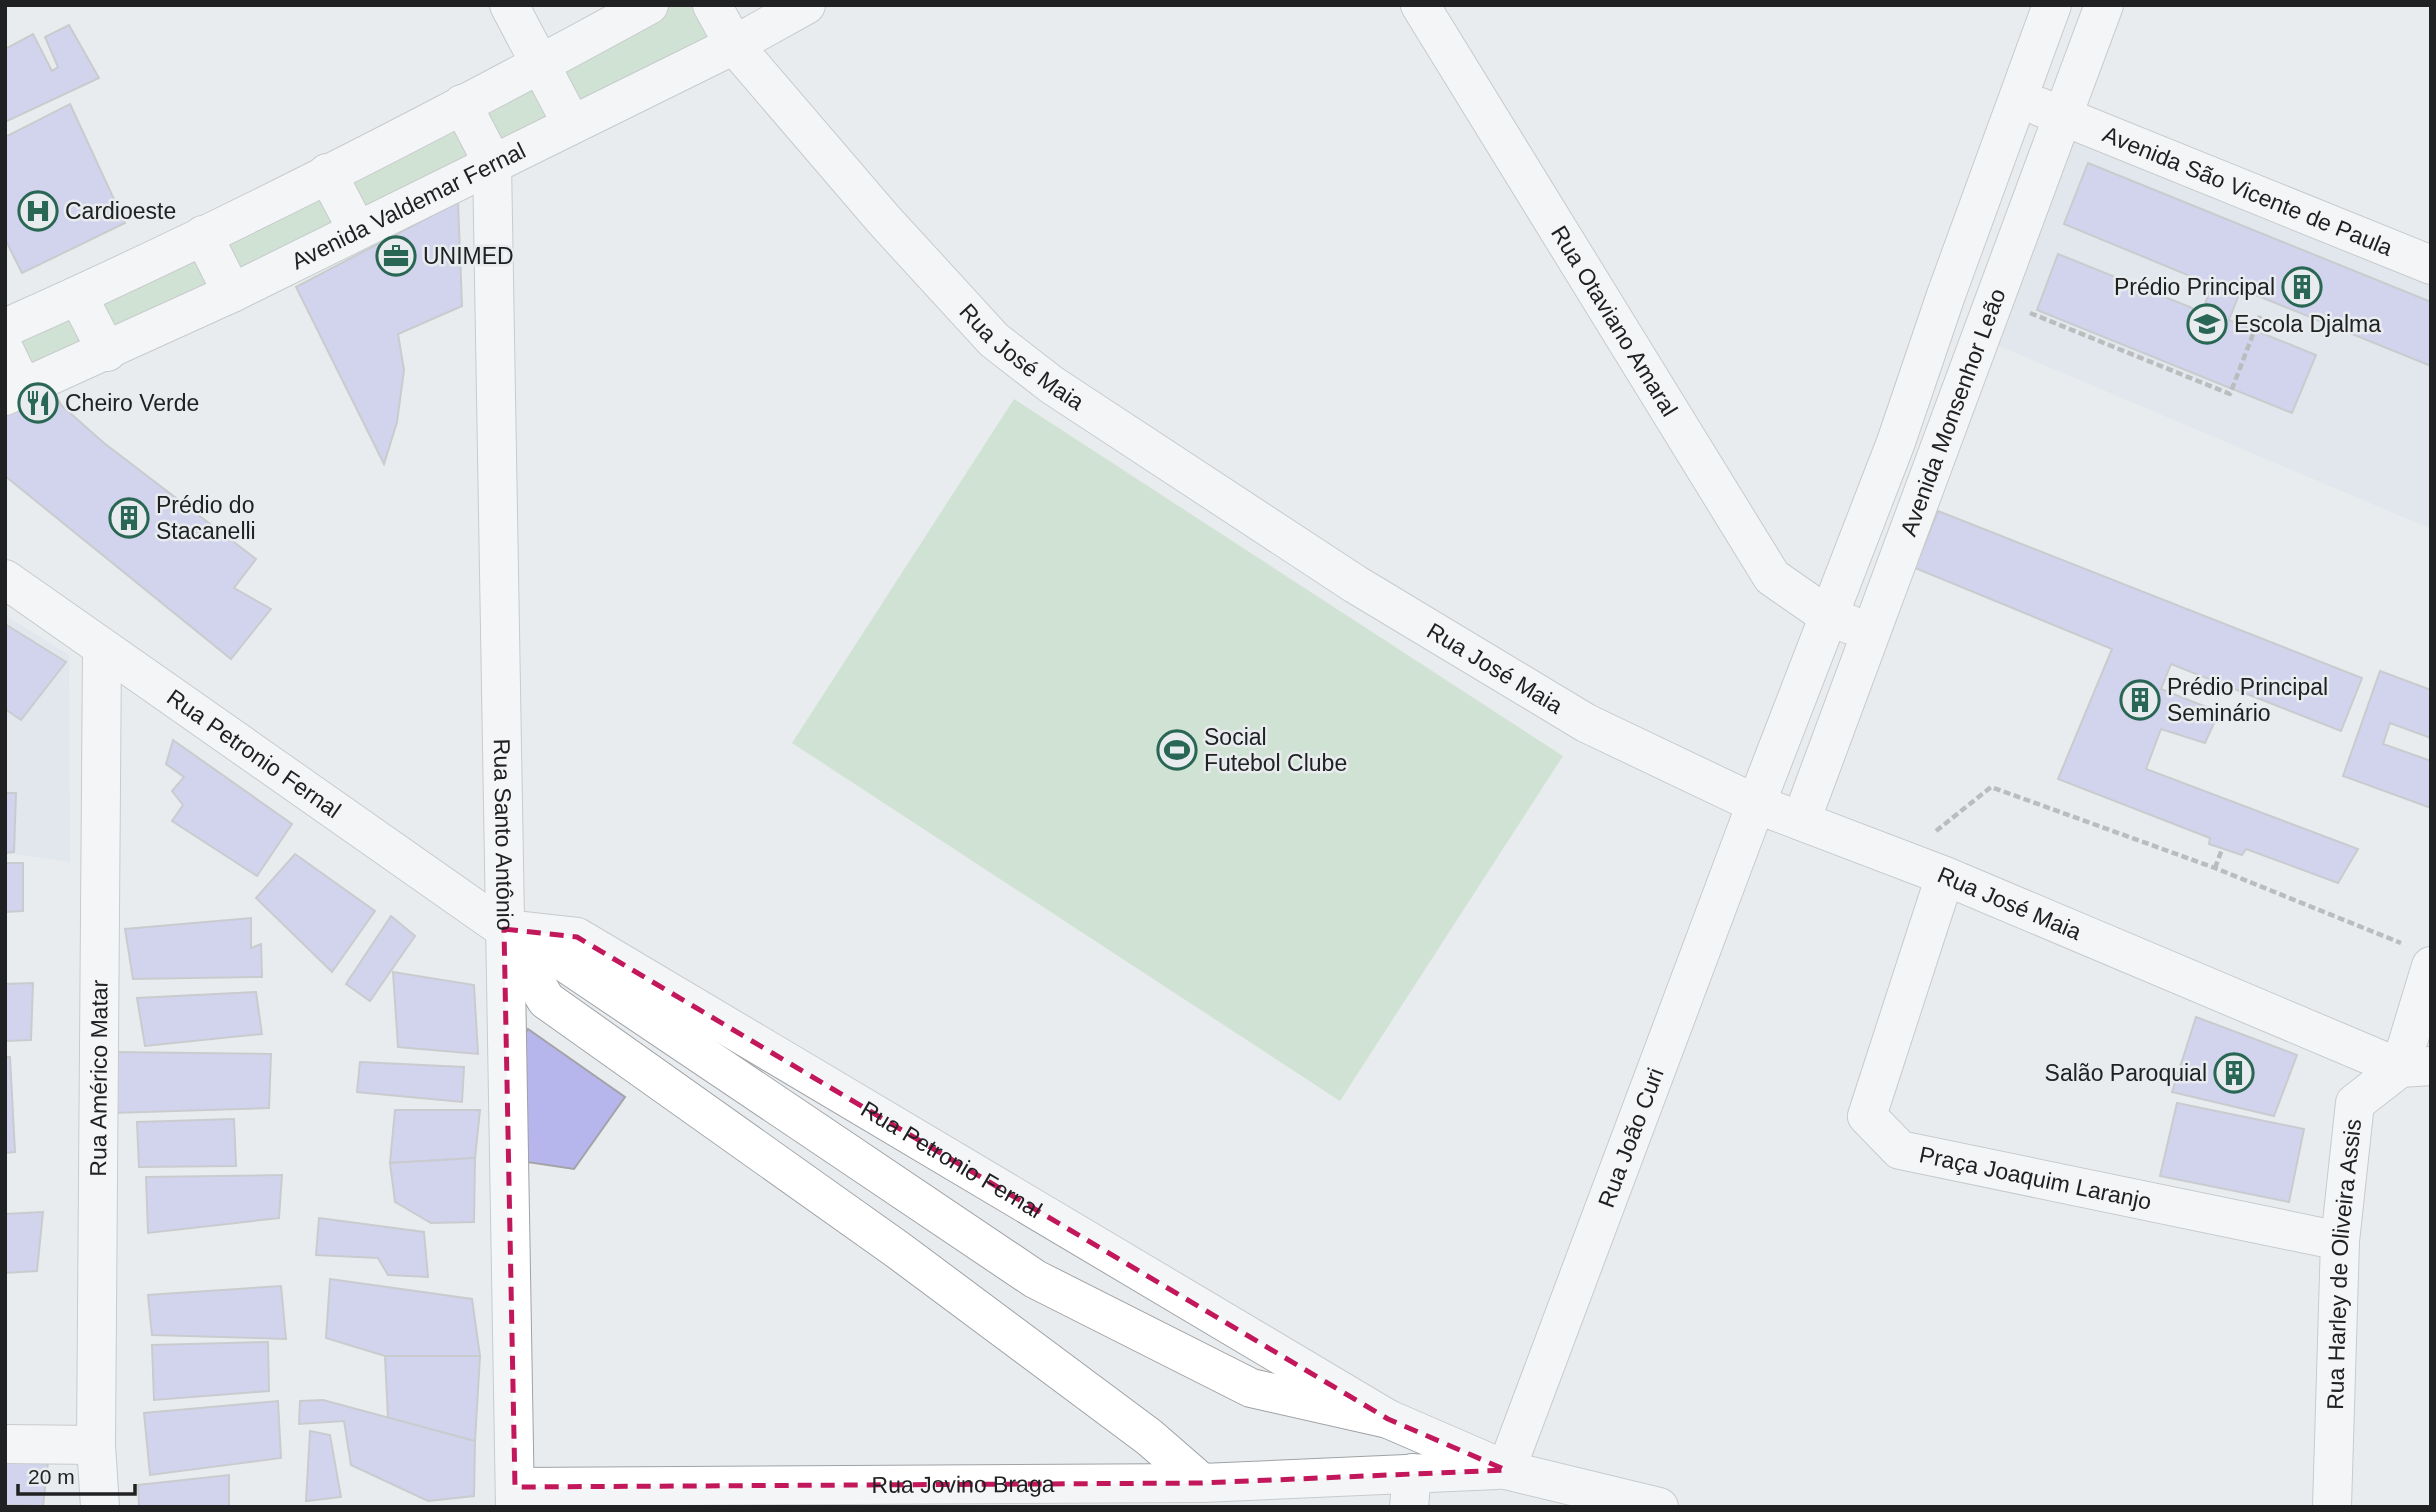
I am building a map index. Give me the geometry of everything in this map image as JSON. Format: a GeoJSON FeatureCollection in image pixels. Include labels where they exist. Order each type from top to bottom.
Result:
{"type":"FeatureCollection","features":[{"type":"Feature","properties":{"kind":"street"},"geometry":{"type":"LineString","coordinates":[[509,5],[571,124]]}},
{"type":"Feature","properties":{"kind":"street"},"geometry":{"type":"LineString","coordinates":[[5,328],[78,296],[327,173],[540,65],[649,5]]}},
{"type":"Feature","properties":{"kind":"street","name":"Rua José Maia"},"geometry":{"type":"LineString","coordinates":[[712,5],[734,45],[884,220],[994,340],[1052,385],[1355,584],[1586,723],[1756,804],[1945,876],[2416,1067]]}},
{"type":"Feature","properties":{"kind":"street","name":"Avenida Valdemar Fernal"},"geometry":{"type":"LineString","coordinates":[[14,392],[232,293],[492,162],[734,45],[806,5]]}},
{"type":"Feature","properties":{"kind":"street","name":"Rua Otaviano Amaral"},"geometry":{"type":"LineString","coordinates":[[1420,5],[1772,577],[1828,616],[1871,633]]}},
{"type":"Feature","properties":{"kind":"street","name":"Avenida Monsenhor Leão"},"geometry":{"type":"LineString","coordinates":[[1756,804],[1896,442],[1946,295],[2052,5]]}},
{"type":"Feature","properties":{"kind":"street","name":"Avenida Monsenhor Leão"},"geometry":{"type":"LineString","coordinates":[[1801,821],[2104,5]]}},
{"type":"Feature","properties":{"kind":"street","name":"Avenida São Vicente de Paula"},"geometry":{"type":"LineString","coordinates":[[2018,99],[2064,115],[2431,265]]}},
{"type":"Feature","properties":{"kind":"street"},"geometry":{"type":"LineString","coordinates":[[461,104],[492,162]]}},
{"type":"Feature","properties":{"kind":"street","name":"Rua Santo Antônio"},"geometry":{"type":"LineString","coordinates":[[492,162],[515,1497]]}},
{"type":"Feature","properties":{"kind":"street"},"geometry":{"type":"LineString","coordinates":[[327,173],[357,230]]}},
{"type":"Feature","properties":{"kind":"street"},"geometry":{"type":"LineString","coordinates":[[203,234],[232,293]]}},
{"type":"Feature","properties":{"kind":"street"},"geometry":{"type":"LineString","coordinates":[[1946,295],[1996,293]]}},
{"type":"Feature","properties":{"kind":"street"},"geometry":{"type":"LineString","coordinates":[[78,296],[107,352]]}},
{"type":"Feature","properties":{"kind":"street"},"geometry":{"type":"LineString","coordinates":[[5,351],[14,392]]}},
{"type":"Feature","properties":{"kind":"street"},"geometry":{"type":"LineString","coordinates":[[1896,442],[1937,458]]}},
{"type":"Feature","properties":{"kind":"street","name":"Rua Petronio Fernal"},"geometry":{"type":"LineString","coordinates":[[5,579],[102,650],[504,929],[564,962],[1035,1279],[1251,1388],[1388,1419]]}},
{"type":"Feature","properties":{"kind":"street","name":"Rua Américo Matar"},"geometry":{"type":"LineString","coordinates":[[100,1507],[96,1445],[102,650]]}},
{"type":"Feature","properties":{"kind":"street","name":"Rua João Curi"},"geometry":{"type":"LineString","coordinates":[[1506,1470],[1756,804]]}},
{"type":"Feature","properties":{"kind":"street","name":"Praça Joaquim Laranjo"},"geometry":{"type":"LineString","coordinates":[[1945,876],[1867,1116],[1900,1150],[2340,1241]]}},
{"type":"Feature","properties":{"kind":"street","name":"Rua Petronio Fernal"},"geometry":{"type":"LineString","coordinates":[[504,929],[546,1000],[898,1250],[1149,1437],[1202,1483]]}},
{"type":"Feature","properties":{"kind":"street","name":"Rua Petronio Fernal"},"geometry":{"type":"LineString","coordinates":[[504,929],[577,937],[1388,1419],[1506,1470],[1659,1507]]}},
{"type":"Feature","properties":{"kind":"street"},"geometry":{"type":"LineString","coordinates":[[2416,1067],[2418,955]]}},
{"type":"Feature","properties":{"kind":"street","name":"Rua Harley de Oliveira Assis"},"geometry":{"type":"LineString","coordinates":[[2332,1507],[2340,1241],[2355,1103],[2416,1067]]}},
{"type":"Feature","properties":{"kind":"street","name":"Rua Petronio Fernal"},"geometry":{"type":"LineString","coordinates":[[898,1250],[1035,1279]]}},
{"type":"Feature","properties":{"kind":"street"},"geometry":{"type":"LineString","coordinates":[[5,1444],[96,1445]]}},
{"type":"Feature","properties":{"kind":"street","name":"Rua Petronio Fernal"},"geometry":{"type":"LineString","coordinates":[[1410,1490],[1506,1470]]}},
{"type":"Feature","properties":{"kind":"street","name":"Rua Jovino Braga"},"geometry":{"type":"LineString","coordinates":[[515,1497],[1202,1483],[1410,1490]]}},
{"type":"Feature","properties":{"kind":"path"},"geometry":{"type":"LineString","coordinates":[[1996,293],[2017,278],[2006,303],[2230,394],[2260,316]]}},
{"type":"Feature","properties":{"kind":"path"},"geometry":{"type":"LineString","coordinates":[[1902,859],[1991,787],[2215,868],[2418,955]]}},
{"type":"Feature","properties":{"kind":"path"},"geometry":{"type":"LineString","coordinates":[[2215,868],[2222,849]]}},
{"type":"Feature","properties":{"kind":"highlighted area"},"geometry":{"type":"Polygon","coordinates":[[[504,929],[577,937],[1388,1419],[1506,1470],[1202,1483],[515,1487],[504,929]]]}},
{"type":"Feature","properties":{"kind":"shaded area","name":"Escola Djalma"},"geometry":{"type":"Polygon","coordinates":[[[2064,115],[2431,265],[2431,529],[1980,338],[2064,115]]]}},
{"type":"Feature","properties":{"kind":"shaded area"},"geometry":{"type":"Polygon","coordinates":[[[5,615],[69,655],[70,862],[5,853],[5,615]]]}},
{"type":"Feature","properties":{"kind":"green space"},"geometry":{"type":"Polygon","coordinates":[[[651,5],[711,5],[733,45],[571,123],[541,65],[651,5]]]}},
{"type":"Feature","properties":{"kind":"green space"},"geometry":{"type":"Polygon","coordinates":[[[539,66],[569,123],[492,161],[463,105],[539,66]]]}},
{"type":"Feature","properties":{"kind":"green space"},"geometry":{"type":"Polygon","coordinates":[[[461,105],[490,162],[357,229],[329,174],[461,105]]]}},
{"type":"Feature","properties":{"kind":"green space"},"geometry":{"type":"Polygon","coordinates":[[[327,175],[356,230],[232,291],[203,235],[327,175]]]}},
{"type":"Feature","properties":{"kind":"green space"},"geometry":{"type":"Polygon","coordinates":[[[202,236],[231,292],[107,352],[97,287],[202,236]]]}},
{"type":"Feature","properties":{"kind":"green space"},"geometry":{"type":"Polygon","coordinates":[[[78,297],[106,352],[24,387],[5,329],[78,297]]]}},
{"type":"Feature","properties":{"kind":"green space","name":"Social Futebol Clube"},"geometry":{"type":"Polygon","coordinates":[[[1014,399],[1563,756],[1340,1101],[792,743],[1014,399]]]}},
{"type":"Feature","properties":{"kind":"building"},"geometry":{"type":"Polygon","coordinates":[[[69,25],[99,78],[5,122],[5,49],[33,34],[52,71],[58,67],[45,37],[69,25]]]}},
{"type":"Feature","properties":{"kind":"building"},"geometry":{"type":"Polygon","coordinates":[[[70,104],[125,223],[22,273],[5,239],[5,137],[70,104]]]}},
{"type":"Feature","properties":{"kind":"building","name":"Prédio Principal"},"geometry":{"type":"Polygon","coordinates":[[[2088,163],[2431,302],[2431,366],[2241,289],[2229,320],[2316,355],[2292,413],[2037,310],[2058,254],[2202,312],[2212,285],[2064,224],[2088,163]]]}},
{"type":"Feature","properties":{"kind":"building"},"geometry":{"type":"Polygon","coordinates":[[[458,202],[462,306],[398,334],[404,370],[397,422],[384,464],[296,287],[458,202]]]}},
{"type":"Feature","properties":{"kind":"building","name":"Prédio do Stacanelli"},"geometry":{"type":"Polygon","coordinates":[[[50,384],[61,405],[104,443],[256,559],[234,588],[271,609],[231,659],[5,476],[5,406],[50,384]]]}},
{"type":"Feature","properties":{"kind":"building","name":"Prédio Principal Seminário"},"geometry":{"type":"Polygon","coordinates":[[[1938,511],[2362,678],[2341,731],[2171,664],[2161,689],[2219,712],[2205,743],[2161,729],[2146,769],[2358,849],[2338,883],[2246,849],[2242,855],[2209,844],[2210,838],[2058,779],[2112,649],[1915,568],[1938,511]]]}},
{"type":"Feature","properties":{"kind":"building"},"geometry":{"type":"Polygon","coordinates":[[[5,624],[66,662],[21,720],[5,709],[5,624]]]}},
{"type":"Feature","properties":{"kind":"building"},"geometry":{"type":"Polygon","coordinates":[[[2380,671],[2431,690],[2431,738],[2390,723],[2383,744],[2431,761],[2431,808],[2343,776],[2380,671]]]}},
{"type":"Feature","properties":{"kind":"building"},"geometry":{"type":"Polygon","coordinates":[[[173,740],[292,824],[257,876],[172,821],[183,805],[172,791],[184,777],[166,764],[173,740]]]}},
{"type":"Feature","properties":{"kind":"building"},"geometry":{"type":"Polygon","coordinates":[[[5,793],[16,793],[14,852],[5,853],[5,793]]]}},
{"type":"Feature","properties":{"kind":"building"},"geometry":{"type":"Polygon","coordinates":[[[295,854],[375,911],[332,972],[256,898],[295,854]]]}},
{"type":"Feature","properties":{"kind":"building"},"geometry":{"type":"Polygon","coordinates":[[[5,863],[23,863],[23,911],[5,912],[5,863]]]}},
{"type":"Feature","properties":{"kind":"building"},"geometry":{"type":"Polygon","coordinates":[[[391,916],[415,936],[370,1001],[346,984],[391,916]]]}},
{"type":"Feature","properties":{"kind":"building"},"geometry":{"type":"Polygon","coordinates":[[[251,918],[251,948],[261,944],[262,977],[133,979],[125,929],[251,918]]]}},
{"type":"Feature","properties":{"kind":"building"},"geometry":{"type":"Polygon","coordinates":[[[393,972],[474,985],[478,1054],[398,1047],[393,972]]]}},
{"type":"Feature","properties":{"kind":"building"},"geometry":{"type":"Polygon","coordinates":[[[33,983],[31,1040],[5,1041],[5,984],[33,983]]]}},
{"type":"Feature","properties":{"kind":"building"},"geometry":{"type":"Polygon","coordinates":[[[256,992],[262,1034],[145,1046],[137,998],[256,992]]]}},
{"type":"Feature","properties":{"kind":"building","name":"Salão Paroquial"},"geometry":{"type":"Polygon","coordinates":[[[2196,1017],[2297,1055],[2274,1116],[2172,1092],[2196,1017]]]}},
{"type":"Feature","properties":{"kind":"building"},"geometry":{"type":"Polygon","coordinates":[[[528,1029],[625,1097],[574,1169],[520,1161],[519,1042],[528,1029]]]}},
{"type":"Feature","properties":{"kind":"building"},"geometry":{"type":"Polygon","coordinates":[[[114,1052],[271,1054],[269,1108],[113,1113],[114,1052]]]}},
{"type":"Feature","properties":{"kind":"building"},"geometry":{"type":"Polygon","coordinates":[[[5,1057],[10,1057],[15,1152],[5,1153],[5,1057]]]}},
{"type":"Feature","properties":{"kind":"building"},"geometry":{"type":"Polygon","coordinates":[[[360,1062],[464,1067],[462,1102],[357,1092],[360,1062]]]}},
{"type":"Feature","properties":{"kind":"building"},"geometry":{"type":"Polygon","coordinates":[[[2177,1103],[2304,1129],[2289,1202],[2160,1176],[2177,1103]]]}},
{"type":"Feature","properties":{"kind":"building"},"geometry":{"type":"Polygon","coordinates":[[[395,1110],[480,1110],[475,1158],[390,1163],[395,1110]]]}},
{"type":"Feature","properties":{"kind":"building"},"geometry":{"type":"Polygon","coordinates":[[[234,1119],[236,1166],[139,1167],[137,1122],[234,1119]]]}},
{"type":"Feature","properties":{"kind":"building"},"geometry":{"type":"Polygon","coordinates":[[[475,1158],[474,1222],[431,1223],[395,1202],[390,1163],[475,1158]]]}},
{"type":"Feature","properties":{"kind":"building"},"geometry":{"type":"Polygon","coordinates":[[[282,1175],[279,1218],[148,1233],[146,1177],[282,1175]]]}},
{"type":"Feature","properties":{"kind":"building"},"geometry":{"type":"Polygon","coordinates":[[[43,1212],[37,1271],[5,1273],[5,1214],[43,1212]]]}},
{"type":"Feature","properties":{"kind":"building"},"geometry":{"type":"Polygon","coordinates":[[[319,1218],[424,1232],[428,1277],[388,1275],[378,1258],[316,1255],[319,1218]]]}},
{"type":"Feature","properties":{"kind":"building"},"geometry":{"type":"Polygon","coordinates":[[[330,1279],[472,1299],[480,1356],[385,1356],[326,1338],[330,1279]]]}},
{"type":"Feature","properties":{"kind":"building"},"geometry":{"type":"Polygon","coordinates":[[[281,1286],[286,1339],[152,1335],[148,1295],[281,1286]]]}},
{"type":"Feature","properties":{"kind":"building"},"geometry":{"type":"Polygon","coordinates":[[[268,1342],[269,1391],[154,1400],[152,1345],[268,1342]]]}},
{"type":"Feature","properties":{"kind":"building"},"geometry":{"type":"Polygon","coordinates":[[[385,1356],[480,1356],[475,1441],[388,1418],[385,1356]]]}},
{"type":"Feature","properties":{"kind":"building"},"geometry":{"type":"Polygon","coordinates":[[[323,1400],[475,1441],[474,1496],[428,1501],[351,1465],[344,1421],[299,1424],[300,1401],[323,1400]]]}},
{"type":"Feature","properties":{"kind":"building"},"geometry":{"type":"Polygon","coordinates":[[[278,1401],[281,1458],[150,1475],[144,1413],[278,1401]]]}},
{"type":"Feature","properties":{"kind":"building"},"geometry":{"type":"Polygon","coordinates":[[[310,1431],[330,1435],[341,1497],[306,1501],[310,1431]]]}},
{"type":"Feature","properties":{"kind":"building"},"geometry":{"type":"Polygon","coordinates":[[[5,1454],[48,1462],[43,1506],[5,1505],[5,1454]]]}},
{"type":"Feature","properties":{"kind":"building"},"geometry":{"type":"Polygon","coordinates":[[[229,1475],[229,1507],[139,1507],[138,1485],[229,1475]]]}},
{"type":"Feature","properties":{"kind":"place","name":"Cardioeste"},"geometry":{"type":"Point","coordinates":[38,211]}},
{"type":"Feature","properties":{"kind":"place","name":"UNIMED"},"geometry":{"type":"Point","coordinates":[396,256]}},
{"type":"Feature","properties":{"kind":"place","name":"Prédio Principal"},"geometry":{"type":"Point","coordinates":[2302,287]}},
{"type":"Feature","properties":{"kind":"place","name":"Escola Djalma"},"geometry":{"type":"Point","coordinates":[2207,324]}},
{"type":"Feature","properties":{"kind":"place","name":"Cheiro Verde"},"geometry":{"type":"Point","coordinates":[38,403]}},
{"type":"Feature","properties":{"kind":"place","name":"Prédio do Stacanelli"},"geometry":{"type":"Point","coordinates":[129,518]}},
{"type":"Feature","properties":{"kind":"place","name":"Prédio Principal Seminário"},"geometry":{"type":"Point","coordinates":[2140,700]}},
{"type":"Feature","properties":{"kind":"place","name":"Social Futebol Clube"},"geometry":{"type":"Point","coordinates":[1177,750]}},
{"type":"Feature","properties":{"kind":"place","name":"Salão Paroquial"},"geometry":{"type":"Point","coordinates":[2234,1073]}}]}
